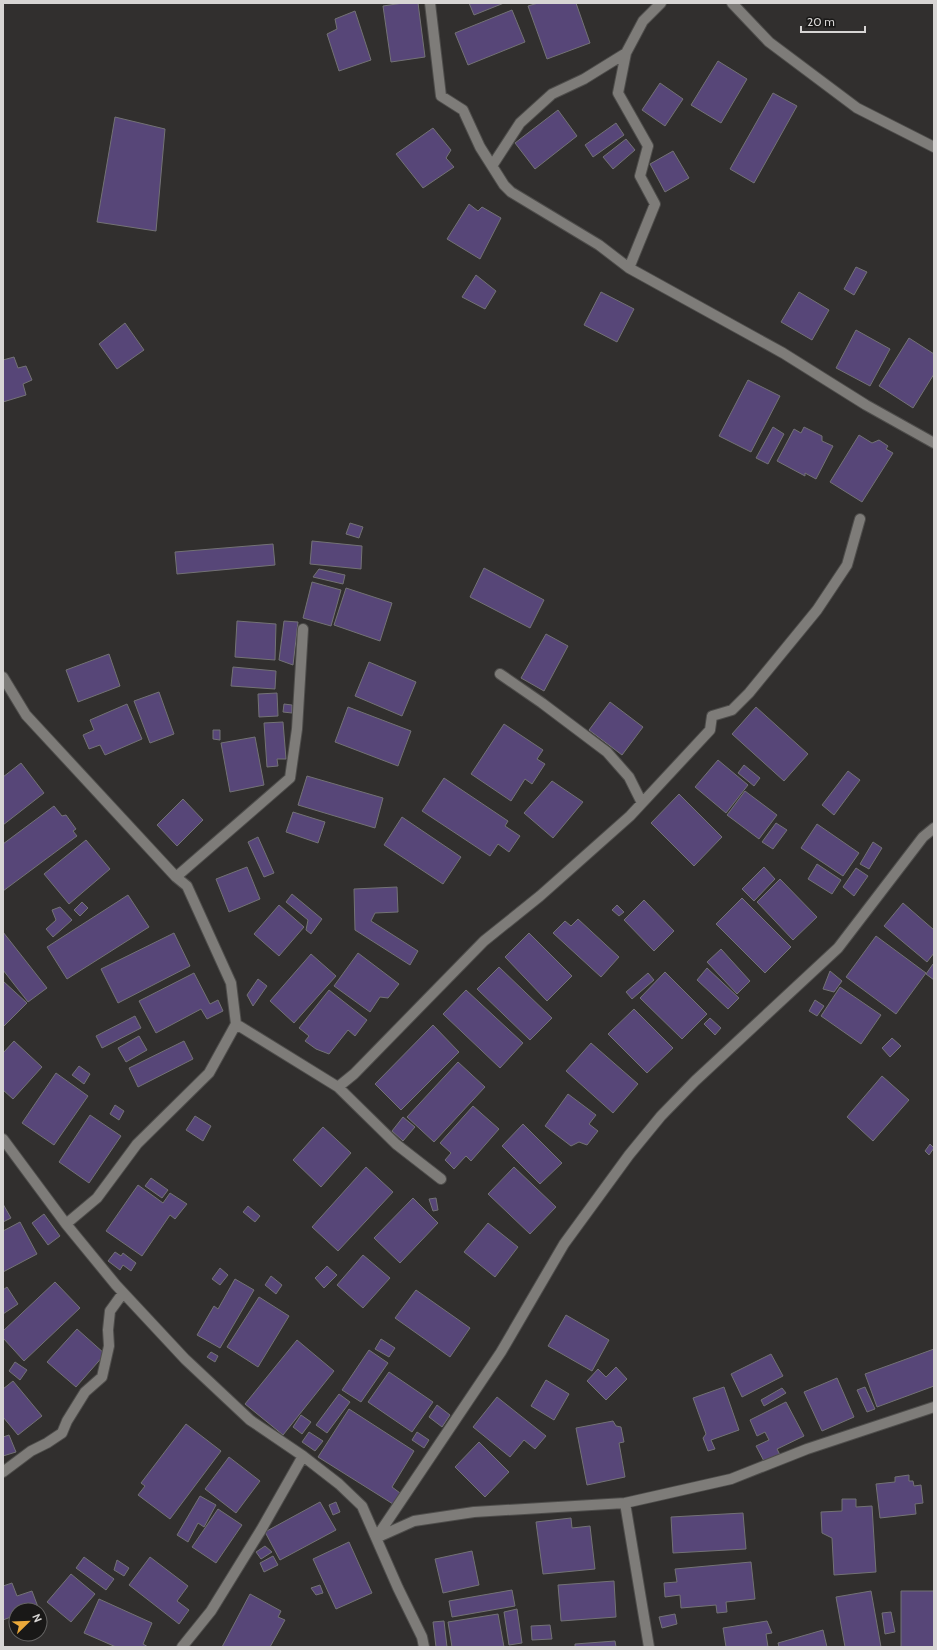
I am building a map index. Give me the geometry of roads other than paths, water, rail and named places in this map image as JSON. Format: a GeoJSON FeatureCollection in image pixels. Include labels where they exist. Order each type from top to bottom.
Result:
{"type":"FeatureCollection","features":[{"type":"Feature","properties":{"kind":"street"},"geometry":{"type":"LineString","coordinates":[[430,3],[441,96],[463,110],[480,147],[504,185],[511,192],[599,245],[629,268],[783,353],[866,405],[934,443]]}},
{"type":"Feature","properties":{"kind":"street"},"geometry":{"type":"LineString","coordinates":[[629,268],[655,204],[640,176],[648,146],[618,93],[626,53],[643,21],[661,3]]}},
{"type":"Feature","properties":{"kind":"street"},"geometry":{"type":"LineString","coordinates":[[732,3],[770,42],[857,108],[934,147]]}},
{"type":"Feature","properties":{"kind":"street"},"geometry":{"type":"LineString","coordinates":[[492,166],[520,123],[552,94],[584,79],[626,53]]}},
{"type":"Feature","properties":{"kind":"street"},"geometry":{"type":"LineString","coordinates":[[338,1087],[354,1074],[484,941],[540,896],[630,816],[710,730],[712,716],[732,710],[749,692],[817,610],[847,565],[860,519]]}},
{"type":"Feature","properties":{"kind":"street"},"geometry":{"type":"LineString","coordinates":[[176,877],[290,778],[297,729],[303,629]]}},
{"type":"Feature","properties":{"kind":"street"},"geometry":{"type":"LineString","coordinates":[[500,674],[542,703],[607,752],[629,777],[642,803]]}},
{"type":"Feature","properties":{"kind":"street"},"geometry":{"type":"LineString","coordinates":[[3,677],[26,715],[176,877],[187,886],[231,983],[236,1024],[209,1073],[136,1144],[96,1198],[66,1224]]}},
{"type":"Feature","properties":{"kind":"street"},"geometry":{"type":"LineString","coordinates":[[376,1538],[501,1352],[564,1244],[630,1154],[661,1116],[694,1081],[838,948],[923,837],[934,828]]}},
{"type":"Feature","properties":{"kind":"street"},"geometry":{"type":"LineString","coordinates":[[236,1024],[338,1087],[396,1144],[441,1179]]}},
{"type":"Feature","properties":{"kind":"street"},"geometry":{"type":"LineString","coordinates":[[3,1139],[66,1224],[123,1293],[185,1359],[250,1420],[339,1484],[362,1506],[398,1588],[422,1637],[424,1647]]}},
{"type":"Feature","properties":{"kind":"street"},"geometry":{"type":"LineString","coordinates":[[3,1472],[31,1451],[62,1433],[67,1421],[85,1392],[102,1377],[109,1346],[108,1330],[110,1312],[123,1293]]}},
{"type":"Feature","properties":{"kind":"street"},"geometry":{"type":"LineString","coordinates":[[376,1538],[414,1521],[474,1512],[625,1503],[732,1479],[807,1449],[934,1407]]}},
{"type":"Feature","properties":{"kind":"street"},"geometry":{"type":"LineString","coordinates":[[182,1647],[211,1611],[262,1530],[302,1456]]}},
{"type":"Feature","properties":{"kind":"street"},"geometry":{"type":"LineString","coordinates":[[625,1503],[649,1647]]}}]}
